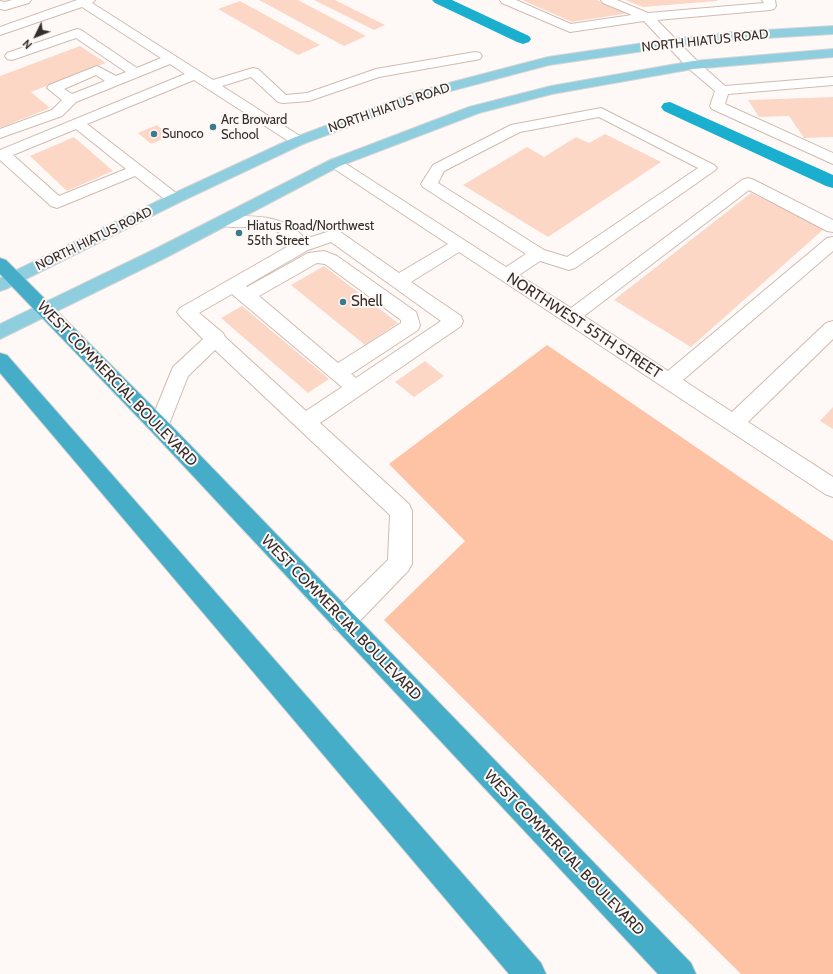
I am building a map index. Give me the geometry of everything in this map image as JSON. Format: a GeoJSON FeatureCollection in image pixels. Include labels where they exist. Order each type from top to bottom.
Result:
{"type":"FeatureCollection","features":[{"type":"Feature","properties":{"kind":"highway","name":"WEST COMMERCIAL BOULEVARD"},"geometry":{"type":"LineString","coordinates":[[0,264],[7,282],[46,310],[159,426],[680,974]]}},
{"type":"Feature","properties":{"kind":"highway"},"geometry":{"type":"LineString","coordinates":[[0,360],[530,974]]}},
{"type":"Feature","properties":{"kind":"main road","name":"NORTH HIATUS ROAD"},"geometry":{"type":"LineString","coordinates":[[7,282],[298,141],[423,94],[548,61],[671,43],[733,36],[833,30]]}},
{"type":"Feature","properties":{"kind":"main road","name":"NORTH HIATUS ROAD"},"geometry":{"type":"LineString","coordinates":[[0,332],[224,221],[334,163],[474,110],[551,90],[693,65],[833,53]]}},
{"type":"Feature","properties":{"kind":"street"},"geometry":{"type":"LineString","coordinates":[[0,5],[5,6],[25,0]]}},
{"type":"Feature","properties":{"kind":"street"},"geometry":{"type":"LineString","coordinates":[[506,0],[570,28],[647,17],[770,6],[770,0],[768,0]]}},
{"type":"Feature","properties":{"kind":"street"},"geometry":{"type":"LineString","coordinates":[[607,0],[647,17],[693,65],[722,90],[820,80],[833,81]]}},
{"type":"Feature","properties":{"kind":"street"},"geometry":{"type":"LineString","coordinates":[[0,31],[86,1],[170,59],[298,141]]}},
{"type":"Feature","properties":{"kind":"street"},"geometry":{"type":"LineString","coordinates":[[6,55],[77,33],[136,73]]}},
{"type":"Feature","properties":{"kind":"street"},"geometry":{"type":"LineString","coordinates":[[210,85],[253,72],[283,99],[309,97],[376,73],[475,56]]}},
{"type":"Feature","properties":{"kind":"street"},"geometry":{"type":"LineString","coordinates":[[0,134],[57,113],[71,99],[170,59]]}},
{"type":"Feature","properties":{"kind":"street"},"geometry":{"type":"LineString","coordinates":[[71,99],[54,88],[97,70],[115,81]]}},
{"type":"Feature","properties":{"kind":"street"},"geometry":{"type":"LineString","coordinates":[[137,170],[57,203],[1,154],[194,74]]}},
{"type":"Feature","properties":{"kind":"street"},"geometry":{"type":"LineString","coordinates":[[722,90],[717,106],[833,159]]}},
{"type":"Feature","properties":{"kind":"street"},"geometry":{"type":"LineString","coordinates":[[601,112],[709,168],[569,264],[538,254],[429,184],[438,168],[516,128],[601,112]]}},
{"type":"Feature","properties":{"kind":"street"},"geometry":{"type":"LineString","coordinates":[[77,123],[174,200]]}},
{"type":"Feature","properties":{"kind":"street","name":"NORTHWEST 55TH STREET"},"geometry":{"type":"LineString","coordinates":[[334,163],[833,488]]}},
{"type":"Feature","properties":{"kind":"street"},"geometry":{"type":"LineString","coordinates":[[571,317],[748,183],[833,227]]}},
{"type":"Feature","properties":{"kind":"street"},"geometry":{"type":"LineString","coordinates":[[224,221],[272,224],[286,229],[296,237],[302,246]]}},
{"type":"Feature","properties":{"kind":"street"},"geometry":{"type":"LineString","coordinates":[[239,291],[302,246],[333,235],[454,321],[306,422]]}},
{"type":"Feature","properties":{"kind":"street"},"geometry":{"type":"LineString","coordinates":[[669,381],[833,242]]}},
{"type":"Feature","properties":{"kind":"street"},"geometry":{"type":"LineString","coordinates":[[399,281],[459,245]]}},
{"type":"Feature","properties":{"kind":"street"},"geometry":{"type":"LineString","coordinates":[[506,275],[538,254]]}},
{"type":"Feature","properties":{"kind":"street"},"geometry":{"type":"LineString","coordinates":[[338,373],[411,325],[409,317],[331,260],[324,257],[314,257],[239,291],[186,312],[216,338],[401,511],[400,564],[343,621]]}},
{"type":"Feature","properties":{"kind":"street"},"geometry":{"type":"LineString","coordinates":[[239,291],[355,388]]}},
{"type":"Feature","properties":{"kind":"street"},"geometry":{"type":"LineString","coordinates":[[733,423],[833,328]]}},
{"type":"Feature","properties":{"kind":"street"},"geometry":{"type":"LineString","coordinates":[[159,426],[180,372],[216,338]]}},
{"type":"Feature","properties":{"kind":"shaded area"},"geometry":{"type":"Polygon","coordinates":[[[547,345],[833,541],[833,974],[741,974],[384,620],[465,541],[389,464],[547,345]]]}},
{"type":"Feature","properties":{"kind":"building"},"geometry":{"type":"Polygon","coordinates":[[[259,0],[298,0],[366,36],[344,46],[259,0]]]}},
{"type":"Feature","properties":{"kind":"building"},"geometry":{"type":"Polygon","coordinates":[[[314,0],[335,0],[385,25],[374,30],[314,0]]]}},
{"type":"Feature","properties":{"kind":"building"},"geometry":{"type":"Polygon","coordinates":[[[522,0],[597,0],[629,13],[572,22],[522,0]]]}},
{"type":"Feature","properties":{"kind":"building"},"geometry":{"type":"Polygon","coordinates":[[[625,0],[717,0],[717,1],[643,7],[625,0]]]}},
{"type":"Feature","properties":{"kind":"building"},"geometry":{"type":"Polygon","coordinates":[[[240,1],[320,45],[298,55],[218,9],[240,1]]]}},
{"type":"Feature","properties":{"kind":"building"},"geometry":{"type":"Polygon","coordinates":[[[80,46],[106,63],[31,92],[50,108],[0,128],[0,76],[80,46]]]}},
{"type":"Feature","properties":{"kind":"building"},"geometry":{"type":"Polygon","coordinates":[[[833,97],[833,137],[804,138],[789,116],[759,117],[748,100],[833,97]]]}},
{"type":"Feature","properties":{"kind":"building","name":"Sunoco"},"geometry":{"type":"Polygon","coordinates":[[[157,125],[170,136],[151,144],[138,133],[157,125]]]}},
{"type":"Feature","properties":{"kind":"building"},"geometry":{"type":"Polygon","coordinates":[[[605,134],[661,162],[548,237],[463,185],[527,147],[544,157],[576,137],[589,143],[605,134]]]}},
{"type":"Feature","properties":{"kind":"building"},"geometry":{"type":"Polygon","coordinates":[[[74,137],[113,171],[67,191],[30,156],[74,137]]]}},
{"type":"Feature","properties":{"kind":"building"},"geometry":{"type":"Polygon","coordinates":[[[751,193],[825,228],[691,347],[614,300],[751,193]]]}},
{"type":"Feature","properties":{"kind":"building"},"geometry":{"type":"Polygon","coordinates":[[[324,266],[398,323],[365,345],[291,285],[324,266]]]}},
{"type":"Feature","properties":{"kind":"building"},"geometry":{"type":"Polygon","coordinates":[[[242,306],[329,379],[308,393],[221,318],[242,306]]]}},
{"type":"Feature","properties":{"kind":"building"},"geometry":{"type":"Polygon","coordinates":[[[425,361],[444,376],[414,397],[395,382],[425,361]]]}},
{"type":"Feature","properties":{"kind":"building"},"geometry":{"type":"Polygon","coordinates":[[[833,407],[833,429],[820,421],[833,407]]]}},
{"type":"Feature","properties":{"kind":"waterway"},"geometry":{"type":"LineString","coordinates":[[440,0],[523,39]]}},
{"type":"Feature","properties":{"kind":"waterway"},"geometry":{"type":"LineString","coordinates":[[670,107],[833,182]]}},
{"type":"Feature","properties":{"kind":"place","name":"Arc Broward School"},"geometry":{"type":"Point","coordinates":[213,127]}},
{"type":"Feature","properties":{"kind":"place","name":"Sunoco"},"geometry":{"type":"Point","coordinates":[154,134]}},
{"type":"Feature","properties":{"kind":"place","name":"Hiatus Road/Northwest 55th Street"},"geometry":{"type":"Point","coordinates":[239,233]}},
{"type":"Feature","properties":{"kind":"place","name":"Shell"},"geometry":{"type":"Point","coordinates":[343,302]}}]}
